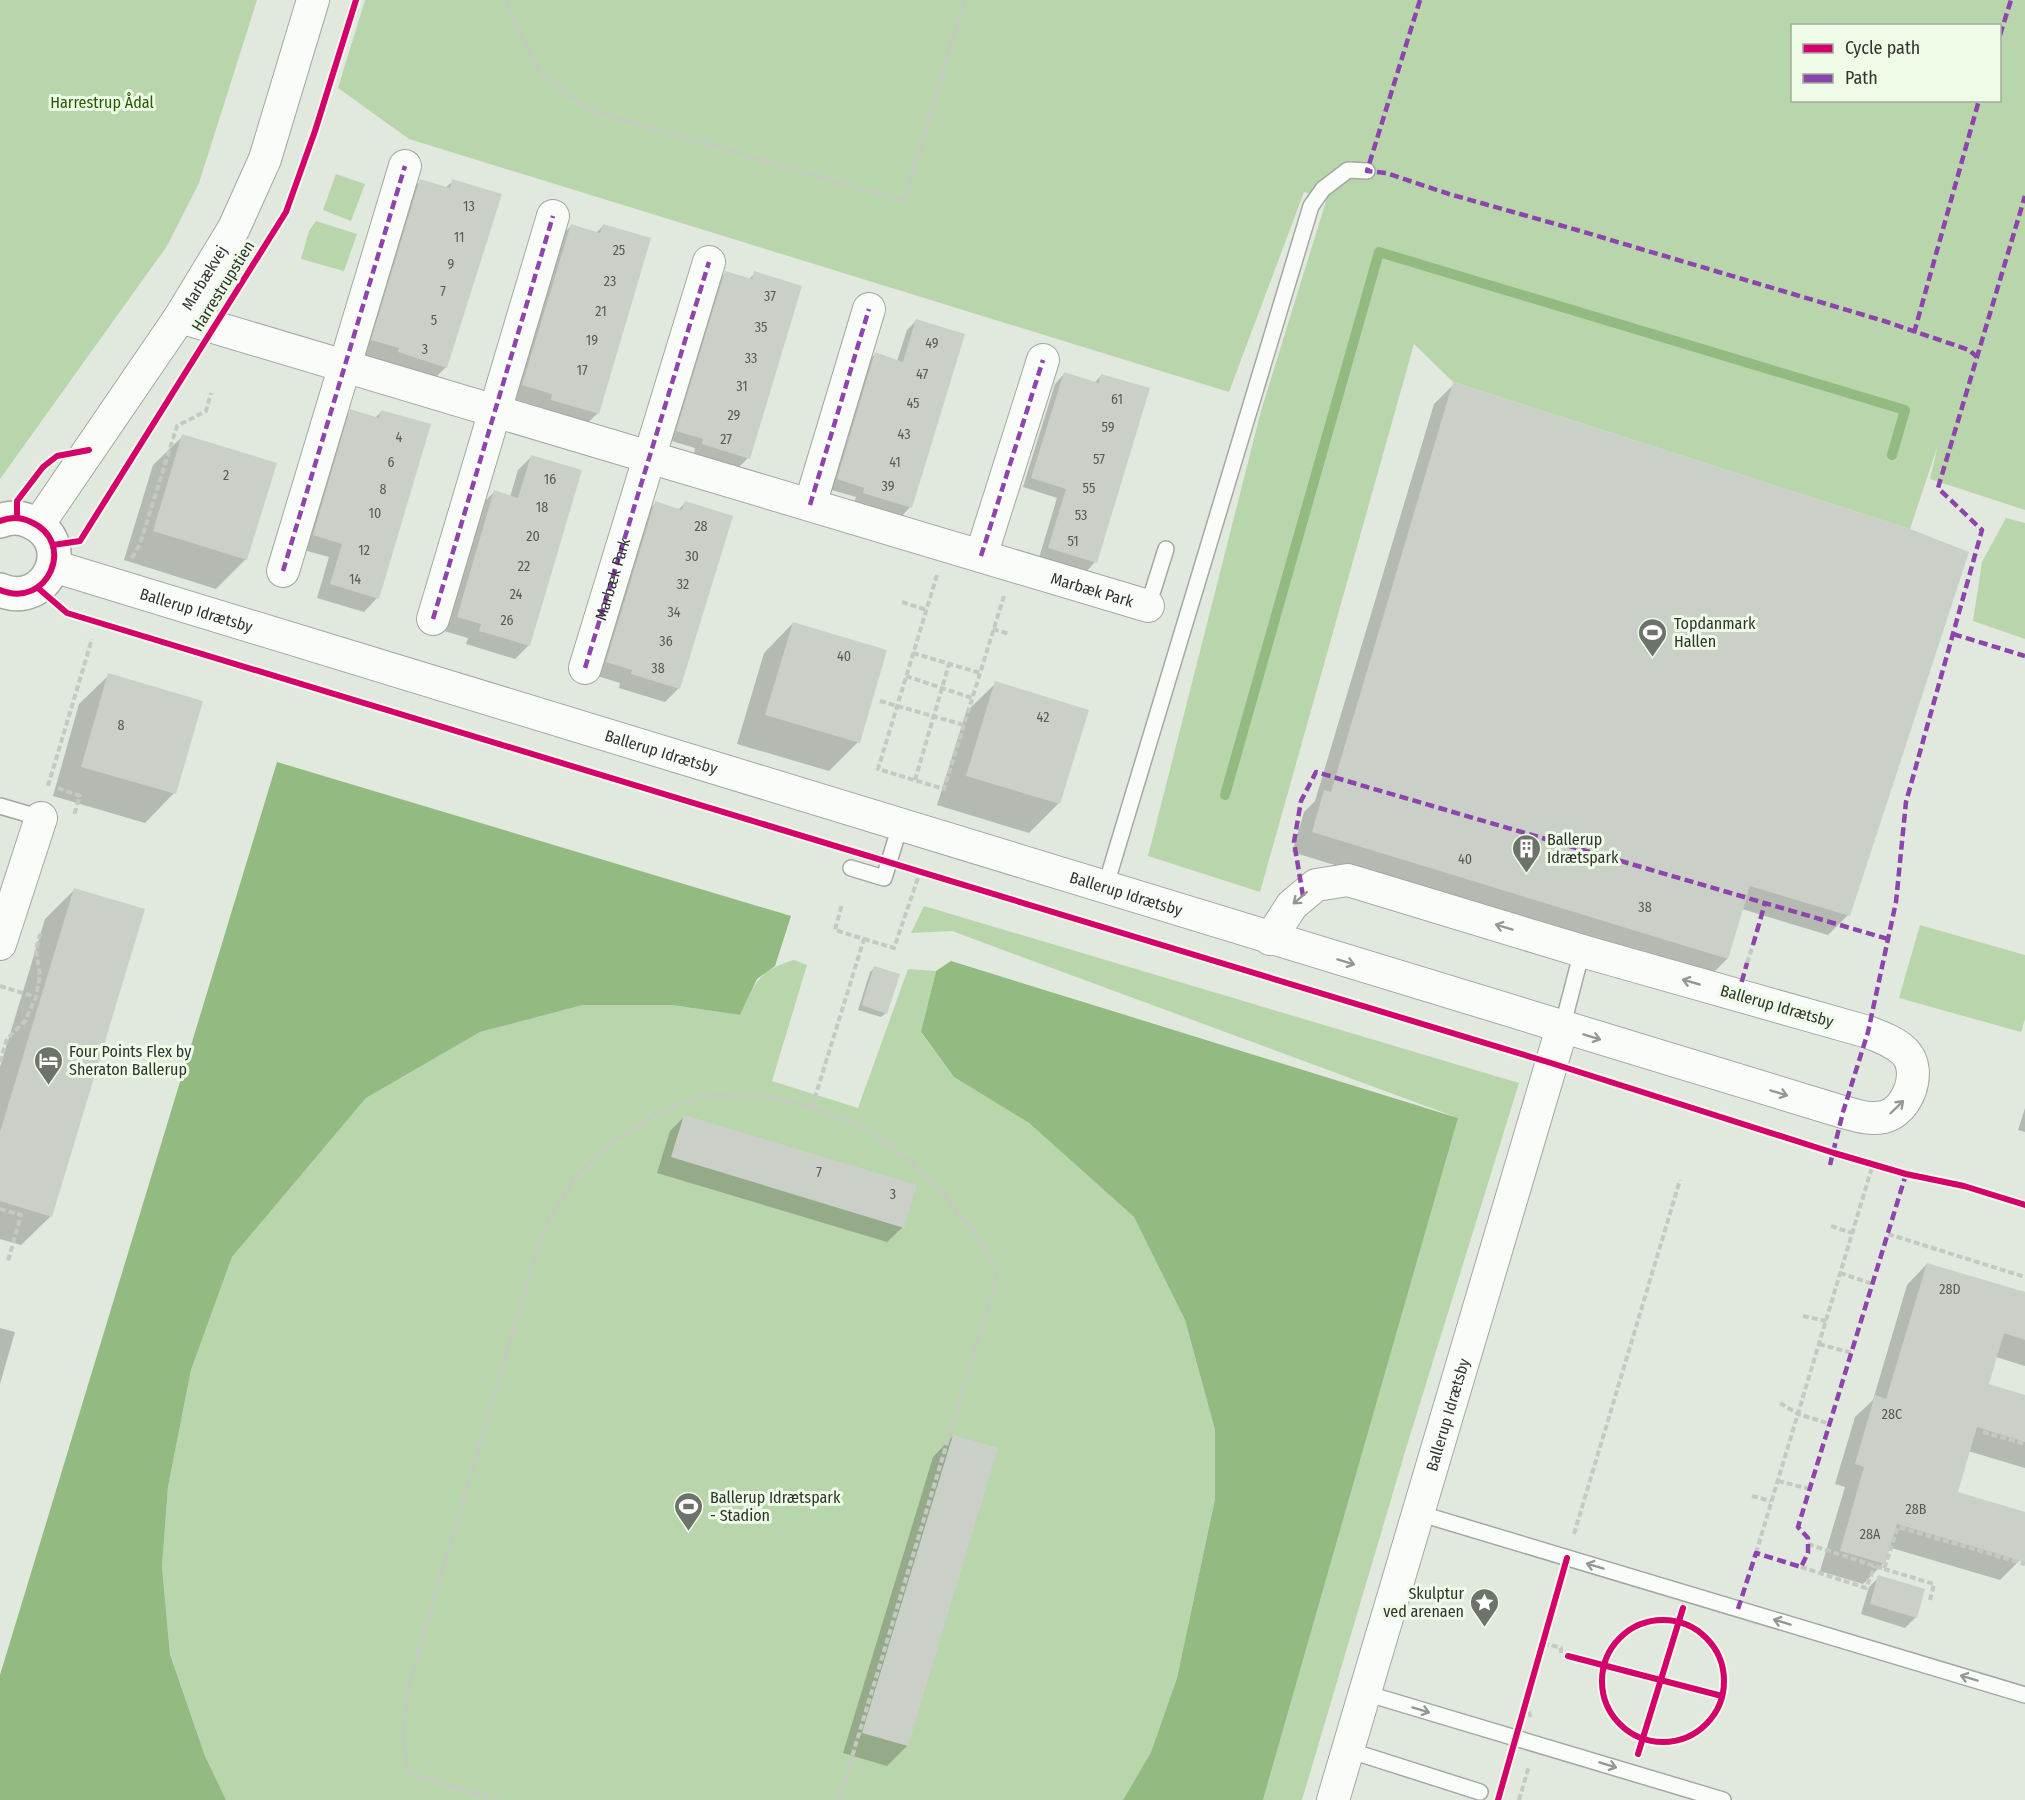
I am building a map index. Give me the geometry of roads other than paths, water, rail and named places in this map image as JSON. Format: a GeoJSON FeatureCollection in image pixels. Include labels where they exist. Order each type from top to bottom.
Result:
{"type":"FeatureCollection","features":[{"type":"Feature","properties":{"kind":"street","name":"Marbækvej"},"geometry":{"type":"LineString","coordinates":[[38,525],[180,317],[234,228],[265,159],[313,0]]}},
{"type":"Feature","properties":{"kind":"street"},"geometry":{"type":"LineString","coordinates":[[283,571],[405,166]]}},
{"type":"Feature","properties":{"kind":"street"},"geometry":{"type":"LineString","coordinates":[[433,619],[553,216]]}},
{"type":"Feature","properties":{"kind":"street","name":"Marbæk Park"},"geometry":{"type":"LineString","coordinates":[[585,668],[709,262]]}},
{"type":"Feature","properties":{"kind":"street"},"geometry":{"type":"LineString","coordinates":[[810,505],[869,309]]}},
{"type":"Feature","properties":{"kind":"street","name":"Marbæk Park"},"geometry":{"type":"LineString","coordinates":[[180,317],[1148,606]]}},
{"type":"Feature","properties":{"kind":"street"},"geometry":{"type":"LineString","coordinates":[[981,556],[1043,360]]}},
{"type":"Feature","properties":{"kind":"street"},"geometry":{"type":"LineString","coordinates":[[0,522],[7,518],[23,518],[38,525],[49,536],[53,545],[53,566],[47,578],[38,588],[25,594],[10,594],[0,590]]}},
{"type":"Feature","properties":{"kind":"street","name":"Ballerup Idrætsby"},"geometry":{"type":"LineString","coordinates":[[53,566],[900,826],[1106,888],[1270,939],[1562,1028],[1868,1119],[1887,1116],[1900,1107],[1911,1090],[1912,1069],[1906,1053],[1889,1041],[1868,1032],[1582,951],[1348,880],[1316,885],[1292,905],[1270,939]]}},
{"type":"Feature","properties":{"kind":"street"},"geometry":{"type":"LineString","coordinates":[[0,944],[41,818]]}},
{"type":"Feature","properties":{"kind":"street","name":"Ballerup Idrætsby"},"geometry":{"type":"LineString","coordinates":[[1333,1800],[1562,1028]]}},
{"type":"Feature","properties":{"kind":"lane"},"geometry":{"type":"LineString","coordinates":[[1106,888],[1311,207],[1323,189],[1348,170],[1367,171]]}},
{"type":"Feature","properties":{"kind":"lane","name":"Marbæk Park"},"geometry":{"type":"LineString","coordinates":[[1148,606],[1166,549]]}},
{"type":"Feature","properties":{"kind":"lane"},"geometry":{"type":"LineString","coordinates":[[0,806],[41,818]]}},
{"type":"Feature","properties":{"kind":"lane"},"geometry":{"type":"LineString","coordinates":[[851,868],[884,878],[900,826]]}},
{"type":"Feature","properties":{"kind":"lane"},"geometry":{"type":"LineString","coordinates":[[1562,1028],[1582,951]]}},
{"type":"Feature","properties":{"kind":"lane"},"geometry":{"type":"LineString","coordinates":[[1418,1513],[2025,1695]]}},
{"type":"Feature","properties":{"kind":"lane"},"geometry":{"type":"LineString","coordinates":[[1365,1693],[1724,1800]]}},
{"type":"Feature","properties":{"kind":"lane"},"geometry":{"type":"LineString","coordinates":[[1348,1750],[1480,1792]]}},
{"type":"Feature","properties":{"kind":"waterway"},"geometry":{"type":"LineString","coordinates":[[1225,795],[1379,252],[1905,410],[1892,455]]}},
{"type":"Feature","properties":{"kind":"place","name":"Topdanmark Hallen"},"geometry":{"type":"Point","coordinates":[1653,658]}},
{"type":"Feature","properties":{"kind":"place","name":"Ballerup Idrætspark"},"geometry":{"type":"Point","coordinates":[1526,874]}},
{"type":"Feature","properties":{"kind":"place","name":"Four Points Flex by Sheraton Ballerup"},"geometry":{"type":"Point","coordinates":[48,1086]}},
{"type":"Feature","properties":{"kind":"place","name":"Ballerup Idrætspark - Stadion"},"geometry":{"type":"Point","coordinates":[689,1532]}},
{"type":"Feature","properties":{"kind":"place","name":"Skulptur ved arenaen"},"geometry":{"type":"Point","coordinates":[1485,1628]}},
{"type":"Feature","properties":{"kind":"park label","name":"Harrestrup Ådal"},"geometry":{"type":"Point","coordinates":[102,102]}}]}
